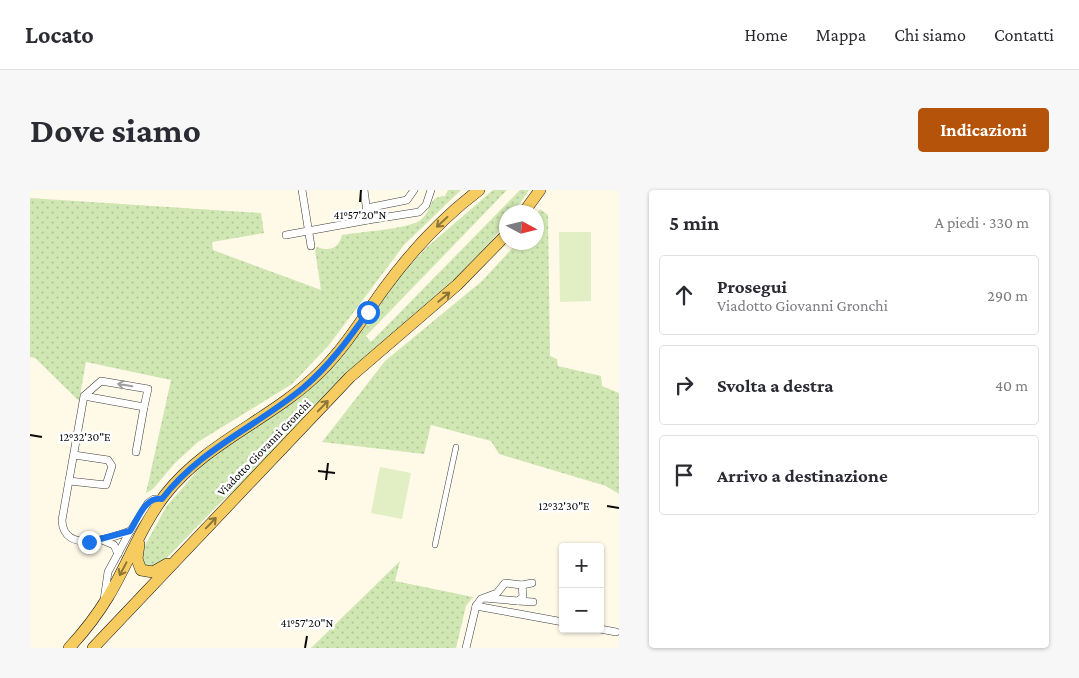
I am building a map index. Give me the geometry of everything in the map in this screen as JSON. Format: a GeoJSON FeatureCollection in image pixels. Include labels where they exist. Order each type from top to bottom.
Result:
{"type":"FeatureCollection","features":[{"type":"Feature","properties":{"kind":"main road","name":"Viadotto Giovanni Gronchi"},"geometry":{"type":"LineString","coordinates":[[69,648],[104,604],[146,524],[162,499],[202,458],[286,400],[321,371],[346,342],[414,251],[447,217],[479,190]]}},
{"type":"Feature","properties":{"kind":"main road"},"geometry":{"type":"LineString","coordinates":[[526,205],[534,190]]}},
{"type":"Feature","properties":{"kind":"main road"},"geometry":{"type":"LineString","coordinates":[[528,205],[540,190]]}},
{"type":"Feature","properties":{"kind":"main road","name":"Viadotto Giovanni Gronchi"},"geometry":{"type":"LineString","coordinates":[[93,648],[350,377],[463,280],[499,241]]}},
{"type":"Feature","properties":{"kind":"main road"},"geometry":{"type":"LineString","coordinates":[[146,524],[137,555],[138,565],[143,572],[153,572],[161,568],[194,541]]}},
{"type":"Feature","properties":{"kind":"street"},"geometry":{"type":"LineString","coordinates":[[302,190],[310,246]]}},
{"type":"Feature","properties":{"kind":"street"},"geometry":{"type":"LineString","coordinates":[[364,190],[368,220]]}},
{"type":"Feature","properties":{"kind":"street"},"geometry":{"type":"LineString","coordinates":[[367,208],[407,200],[414,190]]}},
{"type":"Feature","properties":{"kind":"street"},"geometry":{"type":"LineString","coordinates":[[286,235],[419,212],[426,205],[431,190]]}},
{"type":"Feature","properties":{"kind":"street"},"geometry":{"type":"LineString","coordinates":[[130,531],[89,542],[72,537],[63,528],[62,520],[84,396],[101,381],[148,389],[136,452]]}},
{"type":"Feature","properties":{"kind":"street"},"geometry":{"type":"LineString","coordinates":[[84,396],[144,407]]}},
{"type":"Feature","properties":{"kind":"street"},"geometry":{"type":"LineString","coordinates":[[435,546],[456,447]]}},
{"type":"Feature","properties":{"kind":"street"},"geometry":{"type":"LineString","coordinates":[[69,481],[106,485],[112,466],[108,460],[74,455]]}},
{"type":"Feature","properties":{"kind":"street","name":"Viadotto Giovanni Gronchi"},"geometry":{"type":"LineString","coordinates":[[104,604],[106,580],[130,531],[148,503],[154,499],[162,499]]}},
{"type":"Feature","properties":{"kind":"street"},"geometry":{"type":"LineString","coordinates":[[101,540],[114,545],[118,554]]}},
{"type":"Feature","properties":{"kind":"street"},"geometry":{"type":"LineString","coordinates":[[466,648],[476,606],[484,598],[497,593],[505,583],[522,586],[532,582]]}},
{"type":"Feature","properties":{"kind":"street"},"geometry":{"type":"LineString","coordinates":[[518,601],[524,595],[522,586]]}},
{"type":"Feature","properties":{"kind":"street"},"geometry":{"type":"LineString","coordinates":[[484,598],[533,602]]}},
{"type":"Feature","properties":{"kind":"street"},"geometry":{"type":"LineString","coordinates":[[476,606],[559,621]]}},
{"type":"Feature","properties":{"kind":"street"},"geometry":{"type":"LineString","coordinates":[[604,630],[616,632]]}},
{"type":"Feature","properties":{"kind":"green space"},"geometry":{"type":"Polygon","coordinates":[[[448,190],[461,190],[404,245],[329,345],[292,384],[198,442],[175,463],[153,489],[146,493],[171,380],[86,362],[79,401],[35,358],[30,357],[30,198],[261,213],[264,233],[212,242],[213,250],[321,290],[315,250],[317,247],[333,248],[339,243],[342,235],[413,224],[424,217],[432,202],[439,197],[445,196],[448,190]]]}},
{"type":"Feature","properties":{"kind":"green space"},"geometry":{"type":"Polygon","coordinates":[[[493,190],[507,190],[366,336],[371,342],[499,211],[499,232],[471,266],[216,507],[158,567],[145,569],[140,556],[166,507],[210,456],[280,410],[426,248],[493,190]]]}},
{"type":"Feature","properties":{"kind":"green space"},"geometry":{"type":"Polygon","coordinates":[[[520,190],[529,190],[519,205],[505,205],[520,190]]]}},
{"type":"Feature","properties":{"kind":"green space"},"geometry":{"type":"Polygon","coordinates":[[[544,212],[548,215],[550,356],[557,359],[558,366],[601,376],[602,386],[619,393],[619,494],[606,486],[499,454],[491,441],[431,425],[424,454],[322,442],[385,361],[482,281],[511,250],[544,250],[544,212]]]}},
{"type":"Feature","properties":{"kind":"green space"},"geometry":{"type":"Polygon","coordinates":[[[559,232],[591,232],[591,301],[560,302],[559,232]]]}},
{"type":"Feature","properties":{"kind":"green space"},"geometry":{"type":"Polygon","coordinates":[[[380,467],[411,473],[402,519],[371,513],[380,467]]]}},
{"type":"Feature","properties":{"kind":"green space"},"geometry":{"type":"Polygon","coordinates":[[[400,561],[395,581],[473,597],[466,606],[456,648],[311,648],[400,561]]]}},
{"type":"Feature","properties":{"kind":"route"},"geometry":{"type":"LineString","coordinates":[[89,542],[96,542],[130,531],[150,500],[162,499],[187,471],[202,458],[223,442],[282,404],[315,377],[346,342],[368,312]]}}]}
